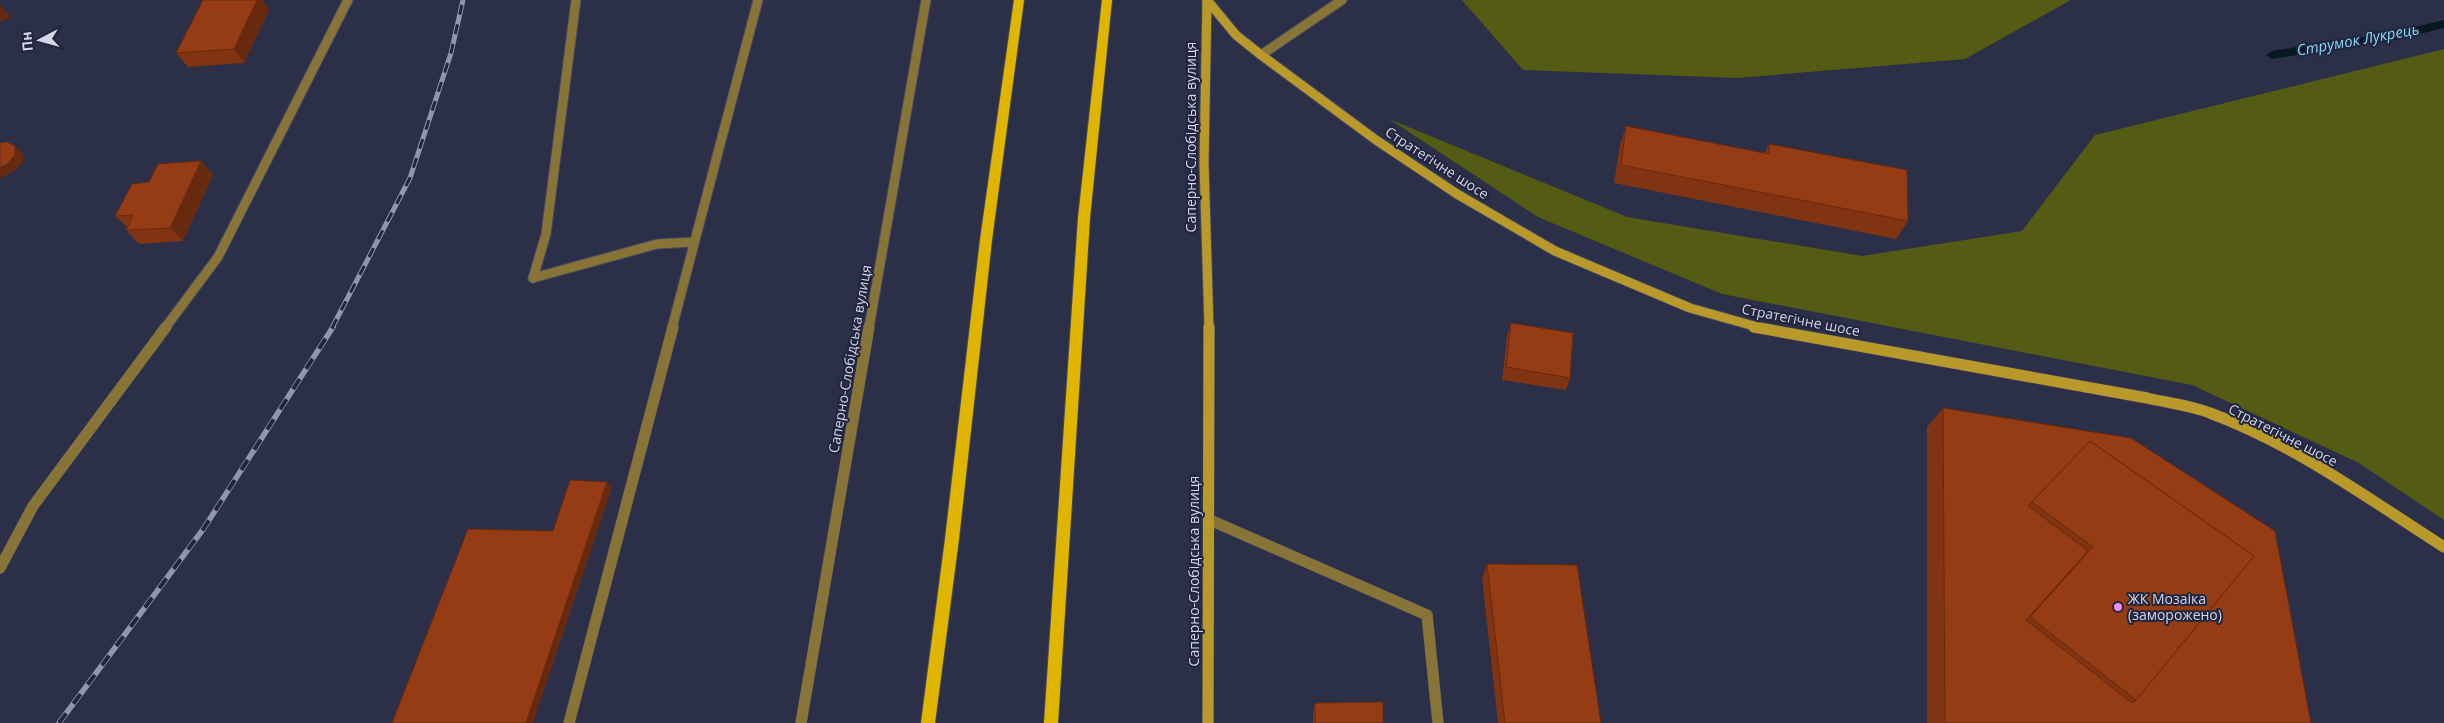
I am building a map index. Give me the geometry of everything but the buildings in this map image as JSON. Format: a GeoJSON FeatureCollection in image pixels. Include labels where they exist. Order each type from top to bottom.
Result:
{"type":"FeatureCollection","features":[{"type":"Feature","properties":{"kind":"main road"},"geometry":{"type":"LineString","coordinates":[[928,723],[952,539],[986,240],[1020,0]]}},
{"type":"Feature","properties":{"kind":"main road"},"geometry":{"type":"LineString","coordinates":[[1051,723],[1084,218],[1107,0]]}},
{"type":"Feature","properties":{"kind":"street"},"geometry":{"type":"LineString","coordinates":[[0,568],[33,506],[218,257],[348,0]]}},
{"type":"Feature","properties":{"kind":"street"},"geometry":{"type":"LineString","coordinates":[[576,0],[546,234],[533,278],[657,244],[694,242]]}},
{"type":"Feature","properties":{"kind":"street"},"geometry":{"type":"LineString","coordinates":[[569,723],[758,0]]}},
{"type":"Feature","properties":{"kind":"street","name":"Саперно-Слобідська вулиця"},"geometry":{"type":"LineString","coordinates":[[801,723],[926,0]]}},
{"type":"Feature","properties":{"kind":"street","name":"Саперно-Слобідська вулиця"},"geometry":{"type":"LineString","coordinates":[[1207,0],[1204,163],[1209,312],[1210,520],[1208,723]]}},
{"type":"Feature","properties":{"kind":"street","name":"Стратегічне шосе"},"geometry":{"type":"LineString","coordinates":[[1207,0],[1236,35],[1260,55],[1376,140],[1457,194],[1555,251],[1690,308],[1754,327],[2147,398],[2208,413],[2263,437],[2336,478],[2444,546]]}},
{"type":"Feature","properties":{"kind":"street"},"geometry":{"type":"LineString","coordinates":[[1260,55],[1342,0]]}},
{"type":"Feature","properties":{"kind":"street"},"geometry":{"type":"LineString","coordinates":[[1210,520],[1427,614],[1438,723]]}},
{"type":"Feature","properties":{"kind":"green space"},"geometry":{"type":"Polygon","coordinates":[[[1462,0],[2071,0],[1965,59],[1737,78],[1523,70],[1462,0]]]}},
{"type":"Feature","properties":{"kind":"green space"},"geometry":{"type":"Polygon","coordinates":[[[2444,49],[2444,520],[2359,463],[2192,385],[1722,294],[1538,217],[1389,119],[1627,217],[1862,256],[2022,231],[2095,135],[2444,49]]]}},
{"type":"Feature","properties":{"kind":"waterway","name":"Струмок Лукрець"},"geometry":{"type":"LineString","coordinates":[[2272,55],[2395,36],[2444,24]]}},
{"type":"Feature","properties":{"kind":"railway"},"geometry":{"type":"LineString","coordinates":[[332,328],[410,178],[451,53],[463,0]]}},
{"type":"Feature","properties":{"kind":"railway"},"geometry":{"type":"LineString","coordinates":[[59,723],[204,528],[333,327]]}},
{"type":"Feature","properties":{"kind":"place","name":"ЖК Мозаіка (заморожено)"},"geometry":{"type":"Point","coordinates":[2118,607]}}]}
